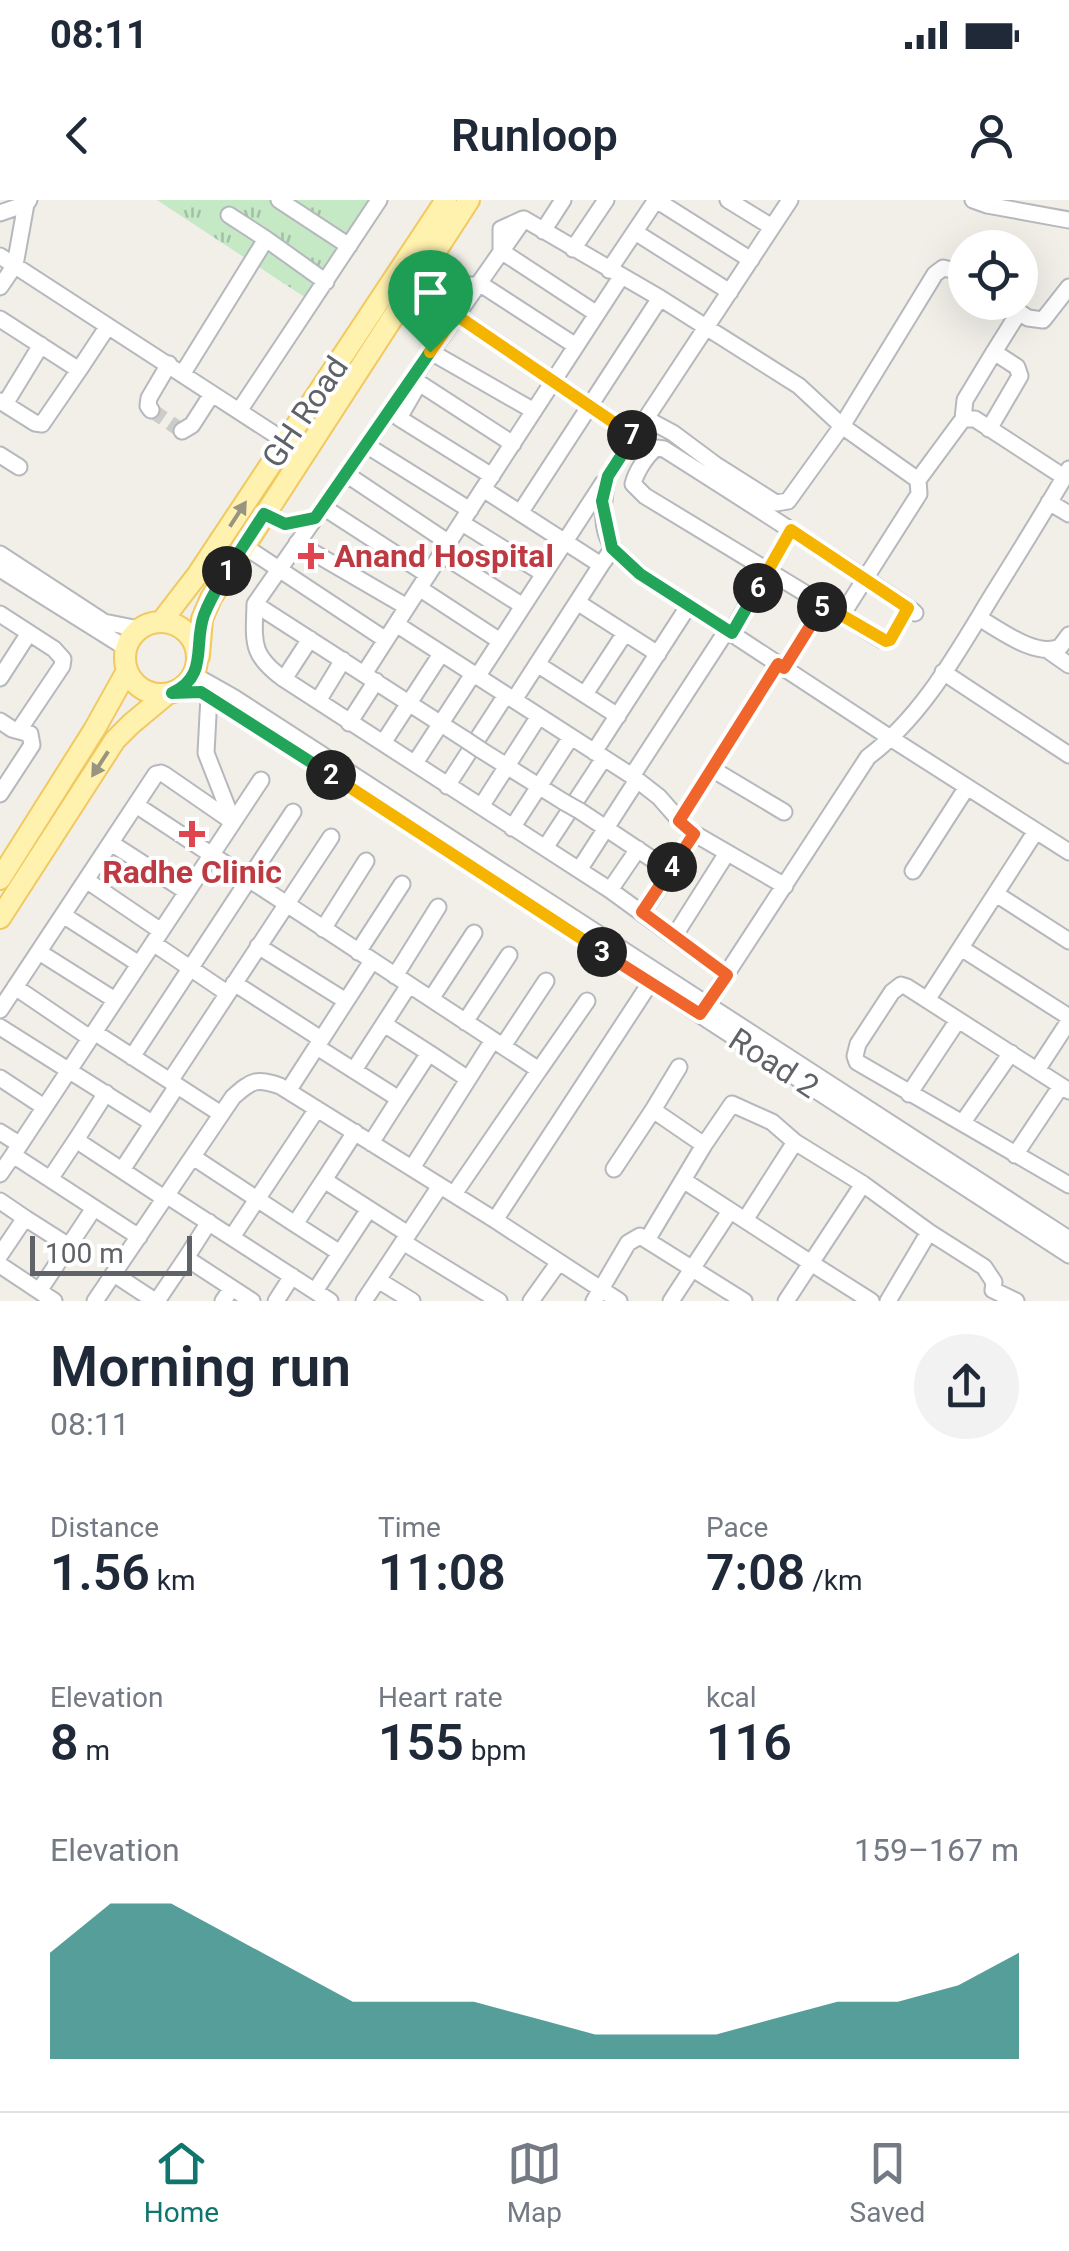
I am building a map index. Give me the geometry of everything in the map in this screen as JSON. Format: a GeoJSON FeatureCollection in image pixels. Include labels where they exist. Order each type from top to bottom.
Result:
{"type":"FeatureCollection","features":[{"type":"Feature","properties":{"kind":"main road","name":"GH Road"},"geometry":{"type":"LineString","coordinates":[[161,622],[198,574],[446,200]]}},
{"type":"Feature","properties":{"kind":"main road","name":"GH Road"},"geometry":{"type":"LineString","coordinates":[[196,665],[202,619],[211,598],[470,200]]}},
{"type":"Feature","properties":{"kind":"main road"},"geometry":{"type":"LineString","coordinates":[[0,918],[116,740],[131,724],[188,683],[196,665],[190,636],[172,623],[150,624],[131,637],[124,659],[127,671],[142,690],[169,694]]}},
{"type":"Feature","properties":{"kind":"main road"},"geometry":{"type":"LineString","coordinates":[[0,879],[127,671]]}},
{"type":"Feature","properties":{"kind":"street"},"geometry":{"type":"LineString","coordinates":[[279,200],[349,246]]}},
{"type":"Feature","properties":{"kind":"street"},"geometry":{"type":"LineString","coordinates":[[239,411],[379,200]]}},
{"type":"Feature","properties":{"kind":"street"},"geometry":{"type":"LineString","coordinates":[[543,230],[563,200]]}},
{"type":"Feature","properties":{"kind":"street"},"geometry":{"type":"LineString","coordinates":[[574,249],[606,200]]}},
{"type":"Feature","properties":{"kind":"street"},"geometry":{"type":"LineString","coordinates":[[350,723],[386,640],[597,314],[634,232],[656,200],[751,260]]}},
{"type":"Feature","properties":{"kind":"street"},"geometry":{"type":"LineString","coordinates":[[728,200],[772,228]]}},
{"type":"Feature","properties":{"kind":"street"},"geometry":{"type":"LineString","coordinates":[[415,763],[500,641],[790,200]]}},
{"type":"Feature","properties":{"kind":"street"},"geometry":{"type":"LineString","coordinates":[[973,200],[987,205],[1032,206],[1069,220]]}},
{"type":"Feature","properties":{"kind":"street"},"geometry":{"type":"LineString","coordinates":[[0,213],[27,202]]}},
{"type":"Feature","properties":{"kind":"street"},"geometry":{"type":"LineString","coordinates":[[0,287],[15,265],[27,202]]}},
{"type":"Feature","properties":{"kind":"street"},"geometry":{"type":"LineString","coordinates":[[229,215],[326,282]]}},
{"type":"Feature","properties":{"kind":"street"},"geometry":{"type":"LineString","coordinates":[[478,285],[501,251],[501,230],[524,219],[660,298],[799,386],[842,426],[918,480]]}},
{"type":"Feature","properties":{"kind":"street"},"geometry":{"type":"LineString","coordinates":[[634,232],[730,292]]}},
{"type":"Feature","properties":{"kind":"street"},"geometry":{"type":"LineString","coordinates":[[150,410],[150,398],[176,368],[266,239]]}},
{"type":"Feature","properties":{"kind":"street"},"geometry":{"type":"LineString","coordinates":[[501,251],[597,314]]}},
{"type":"Feature","properties":{"kind":"street"},"geometry":{"type":"LineString","coordinates":[[0,256],[304,454]]}},
{"type":"Feature","properties":{"kind":"street"},"geometry":{"type":"LineString","coordinates":[[647,419],[776,503],[788,500],[842,426],[935,274],[948,269]]}},
{"type":"Feature","properties":{"kind":"street"},"geometry":{"type":"LineString","coordinates":[[576,346],[482,285],[469,284],[463,289],[456,315],[255,604],[256,647],[265,666],[610,890],[727,975]]}},
{"type":"Feature","properties":{"kind":"street"},"geometry":{"type":"LineString","coordinates":[[1038,320],[1043,320],[1069,287]]}},
{"type":"Feature","properties":{"kind":"street"},"geometry":{"type":"LineString","coordinates":[[520,513],[660,298]]}},
{"type":"Feature","properties":{"kind":"street"},"geometry":{"type":"LineString","coordinates":[[456,315],[634,436]]}},
{"type":"Feature","properties":{"kind":"street"},"geometry":{"type":"LineString","coordinates":[[842,616],[918,494],[918,480],[964,419],[964,400],[1014,320]]}},
{"type":"Feature","properties":{"kind":"street"},"geometry":{"type":"LineString","coordinates":[[1,322],[80,370]]}},
{"type":"Feature","properties":{"kind":"street"},"geometry":{"type":"LineString","coordinates":[[41,345],[2,402],[35,424],[42,424],[108,326]]}},
{"type":"Feature","properties":{"kind":"street"},"geometry":{"type":"LineString","coordinates":[[430,352],[534,411]]}},
{"type":"Feature","properties":{"kind":"street"},"geometry":{"type":"LineString","coordinates":[[989,428],[1020,376],[1017,367],[994,352]]}},
{"type":"Feature","properties":{"kind":"street"},"geometry":{"type":"LineString","coordinates":[[513,444],[419,383],[398,418],[488,483],[520,513],[602,565]]}},
{"type":"Feature","properties":{"kind":"street"},"geometry":{"type":"LineString","coordinates":[[182,430],[192,424],[212,394]]}},
{"type":"Feature","properties":{"kind":"street"},"geometry":{"type":"LineString","coordinates":[[704,1009],[868,756],[892,739],[943,672],[1067,473],[975,420],[964,419]]}},
{"type":"Feature","properties":{"kind":"street"},"geometry":{"type":"LineString","coordinates":[[366,445],[544,574]]}},
{"type":"Feature","properties":{"kind":"street"},"geometry":{"type":"LineString","coordinates":[[664,449],[866,578],[912,611],[890,640],[842,616],[646,496],[636,489],[635,478],[650,452],[664,449]]}},
{"type":"Feature","properties":{"kind":"street"},"geometry":{"type":"LineString","coordinates":[[0,455],[19,467]]}},
{"type":"Feature","properties":{"kind":"street"},"geometry":{"type":"LineString","coordinates":[[346,474],[523,606]]}},
{"type":"Feature","properties":{"kind":"street"},"geometry":{"type":"LineString","coordinates":[[608,476],[602,501],[612,548],[640,574],[1069,852]]}},
{"type":"Feature","properties":{"kind":"street"},"geometry":{"type":"LineString","coordinates":[[1049,502],[1069,514]]}},
{"type":"Feature","properties":{"kind":"street"},"geometry":{"type":"LineString","coordinates":[[264,514],[285,524],[319,512]]}},
{"type":"Feature","properties":{"kind":"street"},"geometry":{"type":"LineString","coordinates":[[319,512],[424,582],[500,641]]}},
{"type":"Feature","properties":{"kind":"street"},"geometry":{"type":"LineString","coordinates":[[580,870],[791,530]]}},
{"type":"Feature","properties":{"kind":"street"},"geometry":{"type":"LineString","coordinates":[[298,543],[407,607]]}},
{"type":"Feature","properties":{"kind":"street"},"geometry":{"type":"LineString","coordinates":[[244,546],[386,640]]}},
{"type":"Feature","properties":{"kind":"street"},"geometry":{"type":"LineString","coordinates":[[447,786],[537,664],[612,548]]}},
{"type":"Feature","properties":{"kind":"street"},"geometry":{"type":"LineString","coordinates":[[0,554],[104,622],[139,629]]}},
{"type":"Feature","properties":{"kind":"street"},"geometry":{"type":"LineString","coordinates":[[0,568],[126,648]]}},
{"type":"Feature","properties":{"kind":"street"},"geometry":{"type":"LineString","coordinates":[[578,602],[658,654]]}},
{"type":"Feature","properties":{"kind":"street"},"geometry":{"type":"LineString","coordinates":[[255,604],[670,870]]}},
{"type":"Feature","properties":{"kind":"street"},"geometry":{"type":"LineString","coordinates":[[679,821],[824,605]]}},
{"type":"Feature","properties":{"kind":"street"},"geometry":{"type":"LineString","coordinates":[[545,848],[618,716],[689,606]]}},
{"type":"Feature","properties":{"kind":"street"},"geometry":{"type":"LineString","coordinates":[[0,614],[63,659],[19,730]]}},
{"type":"Feature","properties":{"kind":"street"},"geometry":{"type":"LineString","coordinates":[[979,618],[1033,648],[1049,651],[1069,665]]}},
{"type":"Feature","properties":{"kind":"street"},"geometry":{"type":"LineString","coordinates":[[396,624],[634,778],[659,797],[694,834],[784,886]]}},
{"type":"Feature","properties":{"kind":"street"},"geometry":{"type":"LineString","coordinates":[[584,694],[625,632]]}},
{"type":"Feature","properties":{"kind":"street"},"geometry":{"type":"LineString","coordinates":[[0,678],[29,633]]}},
{"type":"Feature","properties":{"kind":"street"},"geometry":{"type":"LineString","coordinates":[[1049,651],[1060,647],[1069,635]]}},
{"type":"Feature","properties":{"kind":"street"},"geometry":{"type":"LineString","coordinates":[[284,679],[310,638]]}},
{"type":"Feature","properties":{"kind":"street"},"geometry":{"type":"LineString","coordinates":[[383,744],[441,654]]}},
{"type":"Feature","properties":{"kind":"street"},"geometry":{"type":"LineString","coordinates":[[318,700],[343,660]]}},
{"type":"Feature","properties":{"kind":"street"},"geometry":{"type":"LineString","coordinates":[[537,664],[618,716]]}},
{"type":"Feature","properties":{"kind":"street","name":"Road 2"},"geometry":{"type":"LineString","coordinates":[[196,665],[233,696],[653,978]]}},
{"type":"Feature","properties":{"kind":"street"},"geometry":{"type":"LineString","coordinates":[[943,672],[1069,755]]}},
{"type":"Feature","properties":{"kind":"street","name":"Road 2"},"geometry":{"type":"LineString","coordinates":[[169,694],[201,692],[209,696],[1069,1239]]}},
{"type":"Feature","properties":{"kind":"street"},"geometry":{"type":"LineString","coordinates":[[209,696],[206,753],[233,822]]}},
{"type":"Feature","properties":{"kind":"street"},"geometry":{"type":"LineString","coordinates":[[482,805],[539,716]]}},
{"type":"Feature","properties":{"kind":"street"},"geometry":{"type":"LineString","coordinates":[[0,721],[30,734],[32,745],[3,785]]}},
{"type":"Feature","properties":{"kind":"street"},"geometry":{"type":"LineString","coordinates":[[512,828],[571,737]]}},
{"type":"Feature","properties":{"kind":"street"},"geometry":{"type":"LineString","coordinates":[[712,768],[784,812]]}},
{"type":"Feature","properties":{"kind":"street"},"geometry":{"type":"LineString","coordinates":[[0,1010],[156,774],[233,822]]}},
{"type":"Feature","properties":{"kind":"street"},"geometry":{"type":"LineString","coordinates":[[0,1174],[261,780]]}},
{"type":"Feature","properties":{"kind":"street"},"geometry":{"type":"LineString","coordinates":[[912,871],[967,787]]}},
{"type":"Feature","properties":{"kind":"street"},"geometry":{"type":"LineString","coordinates":[[136,805],[539,1070]]}},
{"type":"Feature","properties":{"kind":"street"},"geometry":{"type":"LineString","coordinates":[[132,1056],[293,812]]}},
{"type":"Feature","properties":{"kind":"street"},"geometry":{"type":"LineString","coordinates":[[927,1000],[1036,831]]}},
{"type":"Feature","properties":{"kind":"street"},"geometry":{"type":"LineString","coordinates":[[642,912],[694,834]]}},
{"type":"Feature","properties":{"kind":"street"},"geometry":{"type":"LineString","coordinates":[[122,1170],[230,988],[330,836]]}},
{"type":"Feature","properties":{"kind":"street"},"geometry":{"type":"LineString","coordinates":[[111,843],[187,892]]}},
{"type":"Feature","properties":{"kind":"street"},"geometry":{"type":"LineString","coordinates":[[610,890],[638,849]]}},
{"type":"Feature","properties":{"kind":"street"},"geometry":{"type":"LineString","coordinates":[[675,936],[727,853]]}},
{"type":"Feature","properties":{"kind":"street"},"geometry":{"type":"LineString","coordinates":[[323,929],[366,861]]}},
{"type":"Feature","properties":{"kind":"street"},"geometry":{"type":"LineString","coordinates":[[86,880],[190,968],[319,1043],[398,1100]]}},
{"type":"Feature","properties":{"kind":"street"},"geometry":{"type":"LineString","coordinates":[[358,952],[402,884]]}},
{"type":"Feature","properties":{"kind":"street"},"geometry":{"type":"LineString","coordinates":[[996,894],[1069,941]]}},
{"type":"Feature","properties":{"kind":"street"},"geometry":{"type":"LineString","coordinates":[[395,976],[438,908]]}},
{"type":"Feature","properties":{"kind":"street"},"geometry":{"type":"LineString","coordinates":[[62,916],[138,964]]}},
{"type":"Feature","properties":{"kind":"street"},"geometry":{"type":"LineString","coordinates":[[431,1000],[474,933]]}},
{"type":"Feature","properties":{"kind":"street"},"geometry":{"type":"LineString","coordinates":[[258,946],[346,1001]]}},
{"type":"Feature","properties":{"kind":"street"},"geometry":{"type":"LineString","coordinates":[[961,948],[1069,1019],[1037,1070]]}},
{"type":"Feature","properties":{"kind":"street"},"geometry":{"type":"LineString","coordinates":[[39,952],[115,1000]]}},
{"type":"Feature","properties":{"kind":"street"},"geometry":{"type":"LineString","coordinates":[[466,1022],[509,955]]}},
{"type":"Feature","properties":{"kind":"street"},"geometry":{"type":"LineString","coordinates":[[288,1091],[372,961]]}},
{"type":"Feature","properties":{"kind":"street"},"geometry":{"type":"LineString","coordinates":[[495,1220],[653,978]]}},
{"type":"Feature","properties":{"kind":"street"},"geometry":{"type":"LineString","coordinates":[[412,1168],[468,1080],[546,981]]}},
{"type":"Feature","properties":{"kind":"street"},"geometry":{"type":"LineString","coordinates":[[354,1070],[410,986]]}},
{"type":"Feature","properties":{"kind":"street"},"geometry":{"type":"LineString","coordinates":[[15,987],[220,1114]]}},
{"type":"Feature","properties":{"kind":"street"},"geometry":{"type":"LineString","coordinates":[[1015,1155],[1065,1088],[907,987],[895,988],[856,1049],[857,1062],[963,1122],[1015,1155],[1069,1186]]}},
{"type":"Feature","properties":{"kind":"street"},"geometry":{"type":"LineString","coordinates":[[364,1301],[405,1238],[539,1070],[586,1001]]}},
{"type":"Feature","properties":{"kind":"street","name":"Road 2"},"geometry":{"type":"LineString","coordinates":[[704,1009],[1069,1255]]}},
{"type":"Feature","properties":{"kind":"street"},"geometry":{"type":"LineString","coordinates":[[909,1094],[958,1020]]}},
{"type":"Feature","properties":{"kind":"street"},"geometry":{"type":"LineString","coordinates":[[384,1024],[468,1080]]}},
{"type":"Feature","properties":{"kind":"street"},"geometry":{"type":"LineString","coordinates":[[0,1027],[152,1123]]}},
{"type":"Feature","properties":{"kind":"street"},"geometry":{"type":"LineString","coordinates":[[963,1122],[1011,1053]]}},
{"type":"Feature","properties":{"kind":"street"},"geometry":{"type":"LineString","coordinates":[[371,1143],[429,1054]]}},
{"type":"Feature","properties":{"kind":"street"},"geometry":{"type":"LineString","coordinates":[[614,1169],[679,1067]]}},
{"type":"Feature","properties":{"kind":"street"},"geometry":{"type":"LineString","coordinates":[[0,1078],[44,1107]]}},
{"type":"Feature","properties":{"kind":"street"},"geometry":{"type":"LineString","coordinates":[[96,1301],[220,1114],[252,1082],[262,1080],[288,1091],[495,1220],[558,1262],[598,1295],[619,1301]]}},
{"type":"Feature","properties":{"kind":"street"},"geometry":{"type":"LineString","coordinates":[[50,1179],[106,1093]]}},
{"type":"Feature","properties":{"kind":"street"},"geometry":{"type":"LineString","coordinates":[[647,1240],[732,1104],[772,1122],[984,1267],[994,1282],[989,1296],[1016,1301]]}},
{"type":"Feature","properties":{"kind":"street"},"geometry":{"type":"LineString","coordinates":[[232,1237],[317,1109]]}},
{"type":"Feature","properties":{"kind":"street"},"geometry":{"type":"LineString","coordinates":[[653,1110],[704,1146]]}},
{"type":"Feature","properties":{"kind":"street"},"geometry":{"type":"LineString","coordinates":[[0,1132],[50,1179],[138,1237]]}},
{"type":"Feature","properties":{"kind":"street"},"geometry":{"type":"LineString","coordinates":[[294,1224],[355,1132]]}},
{"type":"Feature","properties":{"kind":"street"},"geometry":{"type":"LineString","coordinates":[[76,1140],[330,1301]]}},
{"type":"Feature","properties":{"kind":"street"},"geometry":{"type":"LineString","coordinates":[[671,1301],[691,1268],[796,1142]]}},
{"type":"Feature","properties":{"kind":"street"},"geometry":{"type":"LineString","coordinates":[[193,1157],[340,1253]]}},
{"type":"Feature","properties":{"kind":"street"},"geometry":{"type":"LineString","coordinates":[[324,1180],[499,1301]]}},
{"type":"Feature","properties":{"kind":"street"},"geometry":{"type":"LineString","coordinates":[[683,1180],[871,1301]]}},
{"type":"Feature","properties":{"kind":"street"},"geometry":{"type":"LineString","coordinates":[[786,1301],[863,1184]]}},
{"type":"Feature","properties":{"kind":"street"},"geometry":{"type":"LineString","coordinates":[[0,1201],[69,1246]]}},
{"type":"Feature","properties":{"kind":"street"},"geometry":{"type":"LineString","coordinates":[[39,1291],[94,1208]]}},
{"type":"Feature","properties":{"kind":"street"},"geometry":{"type":"LineString","coordinates":[[315,1291],[369,1209]]}},
{"type":"Feature","properties":{"kind":"street"},"geometry":{"type":"LineString","coordinates":[[0,1256],[25,1218]]}},
{"type":"Feature","properties":{"kind":"street"},"geometry":{"type":"LineString","coordinates":[[114,1274],[156,1301],[209,1222]]}},
{"type":"Feature","properties":{"kind":"street"},"geometry":{"type":"LineString","coordinates":[[888,1301],[930,1232]]}},
{"type":"Feature","properties":{"kind":"street"},"geometry":{"type":"LineString","coordinates":[[598,1295],[628,1243],[640,1236],[744,1301]]}},
{"type":"Feature","properties":{"kind":"street"},"geometry":{"type":"LineString","coordinates":[[186,1258],[228,1294],[252,1301]]}},
{"type":"Feature","properties":{"kind":"street"},"geometry":{"type":"LineString","coordinates":[[531,1301],[558,1262]]}},
{"type":"Feature","properties":{"kind":"street"},"geometry":{"type":"LineString","coordinates":[[0,1266],[54,1301]]}},
{"type":"Feature","properties":{"kind":"street"},"geometry":{"type":"LineString","coordinates":[[276,1301],[292,1276]]}},
{"type":"Feature","properties":{"kind":"street"},"geometry":{"type":"LineString","coordinates":[[378,1280],[412,1301]]}},
{"type":"Feature","properties":{"kind":"green space"},"geometry":{"type":"Polygon","coordinates":[[[157,200],[368,200],[306,298],[157,200]]]}},
{"type":"Feature","properties":{"kind":"tunnel"},"geometry":{"type":"LineString","coordinates":[[151,410],[182,431]]}},
{"type":"Feature","properties":{"kind":"place","name":"Anand Hospital"},"geometry":{"type":"Point","coordinates":[311,556]}},
{"type":"Feature","properties":{"kind":"place","name":"Radhe Clinic"},"geometry":{"type":"Point","coordinates":[192,834]}},
{"type":"Feature","properties":{"kind":"route"},"geometry":{"type":"LineString","coordinates":[[456,315],[634,436],[608,476],[602,501],[612,548],[640,574],[732,633],[791,530],[908,608],[886,641],[824,605],[784,668],[778,664],[679,821],[694,834],[642,912],[727,975],[700,1014],[219,702],[201,692],[172,693],[194,675],[202,619],[211,598],[264,514],[285,524],[315,518],[430,352],[456,315]]}}]}
